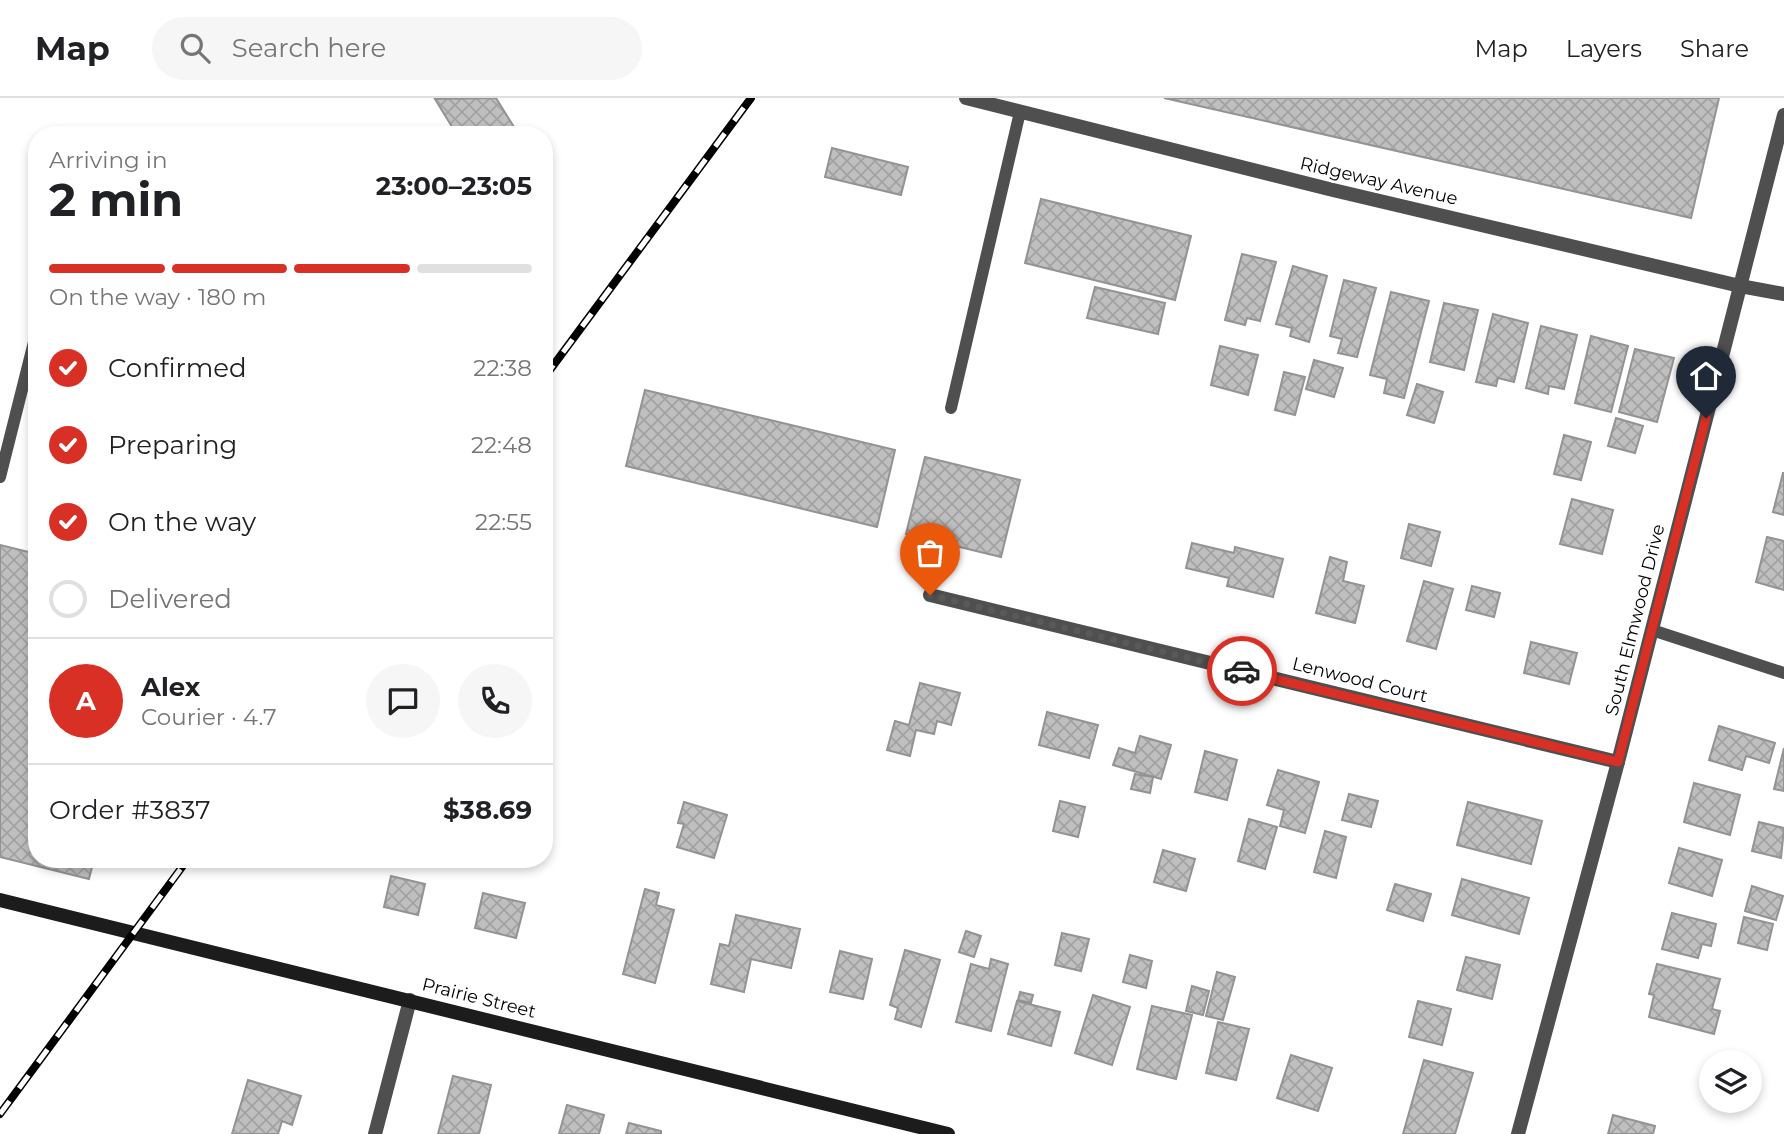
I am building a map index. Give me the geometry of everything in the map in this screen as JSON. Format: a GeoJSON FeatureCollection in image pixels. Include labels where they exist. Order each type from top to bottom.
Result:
{"type":"FeatureCollection","features":[{"type":"Feature","properties":{"kind":"street","name":"Ridgeway Avenue"},"geometry":{"type":"LineString","coordinates":[[966,98],[1333,190],[1784,294]]}},
{"type":"Feature","properties":{"kind":"street","name":"South Elmwood Drive"},"geometry":{"type":"LineString","coordinates":[[1518,1134],[1618,762],[1784,115]]}},
{"type":"Feature","properties":{"kind":"street","name":"Lenwood Court"},"geometry":{"type":"LineString","coordinates":[[930,595],[1618,762]]}},
{"type":"Feature","properties":{"kind":"street","name":"Prairie Street"},"geometry":{"type":"LineString","coordinates":[[0,900],[948,1134]]}},
{"type":"Feature","properties":{"kind":"street"},"geometry":{"type":"LineString","coordinates":[[375,1134],[410,1000]]}},
{"type":"Feature","properties":{"kind":"lane"},"geometry":{"type":"LineString","coordinates":[[951,408],[1020,112]]}},
{"type":"Feature","properties":{"kind":"lane"},"geometry":{"type":"LineString","coordinates":[[0,477],[28,366]]}},
{"type":"Feature","properties":{"kind":"lane"},"geometry":{"type":"LineString","coordinates":[[1652,630],[1784,673]]}},
{"type":"Feature","properties":{"kind":"building"},"geometry":{"type":"Polygon","coordinates":[[[496,98],[513,126],[452,126],[435,99],[496,98]]]}},
{"type":"Feature","properties":{"kind":"building"},"geometry":{"type":"Polygon","coordinates":[[[1164,98],[1719,98],[1691,218],[1164,98]]]}},
{"type":"Feature","properties":{"kind":"building"},"geometry":{"type":"Polygon","coordinates":[[[832,148],[908,167],[901,195],[825,177],[832,148]]]}},
{"type":"Feature","properties":{"kind":"building"},"geometry":{"type":"Polygon","coordinates":[[[1041,199],[1191,236],[1175,300],[1025,263],[1041,199]]]}},
{"type":"Feature","properties":{"kind":"building"},"geometry":{"type":"Polygon","coordinates":[[[1242,254],[1276,262],[1260,321],[1247,318],[1245,325],[1225,320],[1242,254]]]}},
{"type":"Feature","properties":{"kind":"building"},"geometry":{"type":"Polygon","coordinates":[[[1293,266],[1327,276],[1309,342],[1290,336],[1292,328],[1276,324],[1293,266]]]}},
{"type":"Feature","properties":{"kind":"building"},"geometry":{"type":"Polygon","coordinates":[[[1344,280],[1376,288],[1357,357],[1338,353],[1342,339],[1330,336],[1344,280]]]}},
{"type":"Feature","properties":{"kind":"building"},"geometry":{"type":"Polygon","coordinates":[[[1095,287],[1165,303],[1158,334],[1087,318],[1095,287]]]}},
{"type":"Feature","properties":{"kind":"building"},"geometry":{"type":"Polygon","coordinates":[[[1391,292],[1429,301],[1404,398],[1384,393],[1387,379],[1370,375],[1391,292]]]}},
{"type":"Feature","properties":{"kind":"building"},"geometry":{"type":"Polygon","coordinates":[[[1444,303],[1478,310],[1464,370],[1430,362],[1444,303]]]}},
{"type":"Feature","properties":{"kind":"building"},"geometry":{"type":"Polygon","coordinates":[[[1493,314],[1528,323],[1514,382],[1498,378],[1496,386],[1476,382],[1493,314]]]}},
{"type":"Feature","properties":{"kind":"building"},"geometry":{"type":"Polygon","coordinates":[[[1541,326],[1577,335],[1564,389],[1549,386],[1548,394],[1526,388],[1541,326]]]}},
{"type":"Feature","properties":{"kind":"building"},"geometry":{"type":"Polygon","coordinates":[[[1591,336],[1628,346],[1611,412],[1575,403],[1591,336]]]}},
{"type":"Feature","properties":{"kind":"building"},"geometry":{"type":"Polygon","coordinates":[[[1220,346],[1258,355],[1248,395],[1211,385],[1220,346]]]}},
{"type":"Feature","properties":{"kind":"building"},"geometry":{"type":"Polygon","coordinates":[[[1635,349],[1674,358],[1657,422],[1619,412],[1635,349]]]}},
{"type":"Feature","properties":{"kind":"building"},"geometry":{"type":"Polygon","coordinates":[[[1314,360],[1343,368],[1334,397],[1306,389],[1314,360]]]}},
{"type":"Feature","properties":{"kind":"building"},"geometry":{"type":"Polygon","coordinates":[[[1284,372],[1305,377],[1295,415],[1275,410],[1284,372]]]}},
{"type":"Feature","properties":{"kind":"building"},"geometry":{"type":"Polygon","coordinates":[[[1417,384],[1443,392],[1434,423],[1407,415],[1417,384]]]}},
{"type":"Feature","properties":{"kind":"building"},"geometry":{"type":"Polygon","coordinates":[[[645,390],[895,450],[877,527],[626,466],[645,390]]]}},
{"type":"Feature","properties":{"kind":"building"},"geometry":{"type":"Polygon","coordinates":[[[1616,418],[1643,426],[1635,453],[1608,446],[1616,418]]]}},
{"type":"Feature","properties":{"kind":"building"},"geometry":{"type":"Polygon","coordinates":[[[1564,435],[1591,442],[1581,480],[1554,474],[1564,435]]]}},
{"type":"Feature","properties":{"kind":"building"},"geometry":{"type":"Polygon","coordinates":[[[925,457],[1020,480],[1001,557],[906,534],[925,457]]]}},
{"type":"Feature","properties":{"kind":"building"},"geometry":{"type":"Polygon","coordinates":[[[1784,473],[1784,515],[1773,512],[1784,473]]]}},
{"type":"Feature","properties":{"kind":"building"},"geometry":{"type":"Polygon","coordinates":[[[1572,499],[1613,510],[1602,554],[1560,544],[1572,499]]]}},
{"type":"Feature","properties":{"kind":"building"},"geometry":{"type":"Polygon","coordinates":[[[1409,524],[1440,532],[1431,566],[1401,558],[1409,524]]]}},
{"type":"Feature","properties":{"kind":"building"},"geometry":{"type":"Polygon","coordinates":[[[1767,537],[1784,541],[1784,590],[1756,582],[1767,537]]]}},
{"type":"Feature","properties":{"kind":"building"},"geometry":{"type":"Polygon","coordinates":[[[1192,543],[1234,553],[1235,547],[1283,559],[1273,597],[1227,586],[1229,578],[1186,568],[1192,543]]]}},
{"type":"Feature","properties":{"kind":"building"},"geometry":{"type":"Polygon","coordinates":[[[0,545],[28,552],[28,864],[0,857],[0,545]]]}},
{"type":"Feature","properties":{"kind":"building"},"geometry":{"type":"Polygon","coordinates":[[[1330,557],[1347,562],[1343,581],[1364,586],[1355,623],[1316,613],[1330,557]]]}},
{"type":"Feature","properties":{"kind":"building"},"geometry":{"type":"Polygon","coordinates":[[[1424,581],[1453,589],[1436,649],[1407,641],[1424,581]]]}},
{"type":"Feature","properties":{"kind":"building"},"geometry":{"type":"Polygon","coordinates":[[[1472,586],[1500,593],[1494,617],[1466,610],[1472,586]]]}},
{"type":"Feature","properties":{"kind":"building"},"geometry":{"type":"Polygon","coordinates":[[[1531,642],[1577,653],[1569,684],[1524,673],[1531,642]]]}},
{"type":"Feature","properties":{"kind":"building"},"geometry":{"type":"Polygon","coordinates":[[[920,683],[960,693],[951,725],[937,721],[934,734],[916,730],[910,756],[887,750],[895,721],[909,725],[920,683]]]}},
{"type":"Feature","properties":{"kind":"building"},"geometry":{"type":"Polygon","coordinates":[[[1047,712],[1098,725],[1089,758],[1039,745],[1047,712]]]}},
{"type":"Feature","properties":{"kind":"building"},"geometry":{"type":"Polygon","coordinates":[[[1719,726],[1775,743],[1769,763],[1746,756],[1742,770],[1709,760],[1719,726]]]}},
{"type":"Feature","properties":{"kind":"building"},"geometry":{"type":"Polygon","coordinates":[[[1140,736],[1171,745],[1161,779],[1113,765],[1119,748],[1135,753],[1140,736]]]}},
{"type":"Feature","properties":{"kind":"building"},"geometry":{"type":"Polygon","coordinates":[[[1784,748],[1784,791],[1774,789],[1784,748]]]}},
{"type":"Feature","properties":{"kind":"building"},"geometry":{"type":"Polygon","coordinates":[[[1205,751],[1237,760],[1227,800],[1195,792],[1205,751]]]}},
{"type":"Feature","properties":{"kind":"building"},"geometry":{"type":"Polygon","coordinates":[[[1278,770],[1319,782],[1305,833],[1280,826],[1284,810],[1267,805],[1278,770]]]}},
{"type":"Feature","properties":{"kind":"building"},"geometry":{"type":"Polygon","coordinates":[[[1135,774],[1153,777],[1150,793],[1131,789],[1135,774]]]}},
{"type":"Feature","properties":{"kind":"building"},"geometry":{"type":"Polygon","coordinates":[[[1694,783],[1740,795],[1730,835],[1684,822],[1694,783]]]}},
{"type":"Feature","properties":{"kind":"building"},"geometry":{"type":"Polygon","coordinates":[[[1349,794],[1378,801],[1371,827],[1342,820],[1349,794]]]}},
{"type":"Feature","properties":{"kind":"building"},"geometry":{"type":"Polygon","coordinates":[[[1060,801],[1085,807],[1078,837],[1053,831],[1060,801]]]}},
{"type":"Feature","properties":{"kind":"building"},"geometry":{"type":"Polygon","coordinates":[[[684,802],[727,815],[714,858],[677,847],[684,824],[678,823],[684,802]]]}},
{"type":"Feature","properties":{"kind":"building"},"geometry":{"type":"Polygon","coordinates":[[[1468,802],[1542,821],[1531,864],[1457,845],[1468,802]]]}},
{"type":"Feature","properties":{"kind":"building"},"geometry":{"type":"Polygon","coordinates":[[[1249,819],[1277,827],[1265,869],[1238,861],[1249,819]]]}},
{"type":"Feature","properties":{"kind":"building"},"geometry":{"type":"Polygon","coordinates":[[[1759,822],[1784,828],[1781,858],[1752,851],[1759,822]]]}},
{"type":"Feature","properties":{"kind":"building"},"geometry":{"type":"Polygon","coordinates":[[[1325,831],[1346,837],[1336,878],[1314,872],[1325,831]]]}},
{"type":"Feature","properties":{"kind":"building"},"geometry":{"type":"Polygon","coordinates":[[[1679,848],[1722,860],[1712,896],[1669,883],[1679,848]]]}},
{"type":"Feature","properties":{"kind":"building"},"geometry":{"type":"Polygon","coordinates":[[[1163,850],[1195,859],[1186,891],[1154,882],[1163,850]]]}},
{"type":"Feature","properties":{"kind":"building"},"geometry":{"type":"Polygon","coordinates":[[[44,868],[92,868],[89,879],[44,868]]]}},
{"type":"Feature","properties":{"kind":"building"},"geometry":{"type":"Polygon","coordinates":[[[391,876],[425,884],[418,915],[384,907],[391,876]]]}},
{"type":"Feature","properties":{"kind":"building"},"geometry":{"type":"Polygon","coordinates":[[[1462,879],[1529,898],[1519,934],[1452,915],[1462,879]]]}},
{"type":"Feature","properties":{"kind":"building"},"geometry":{"type":"Polygon","coordinates":[[[1395,884],[1431,894],[1423,921],[1387,910],[1395,884]]]}},
{"type":"Feature","properties":{"kind":"building"},"geometry":{"type":"Polygon","coordinates":[[[1752,886],[1783,896],[1776,920],[1745,911],[1752,886]]]}},
{"type":"Feature","properties":{"kind":"building"},"geometry":{"type":"Polygon","coordinates":[[[645,889],[659,893],[656,905],[674,910],[655,983],[623,974],[645,889]]]}},
{"type":"Feature","properties":{"kind":"building"},"geometry":{"type":"Polygon","coordinates":[[[483,893],[525,903],[516,938],[475,928],[483,893]]]}},
{"type":"Feature","properties":{"kind":"building"},"geometry":{"type":"Polygon","coordinates":[[[1672,913],[1716,924],[1711,946],[1702,944],[1698,958],[1662,949],[1672,913]]]}},
{"type":"Feature","properties":{"kind":"building"},"geometry":{"type":"Polygon","coordinates":[[[736,915],[800,929],[791,968],[751,959],[744,992],[711,984],[720,944],[729,946],[736,915]]]}},
{"type":"Feature","properties":{"kind":"building"},"geometry":{"type":"Polygon","coordinates":[[[1744,917],[1773,924],[1767,950],[1738,943],[1744,917]]]}},
{"type":"Feature","properties":{"kind":"building"},"geometry":{"type":"Polygon","coordinates":[[[966,931],[981,936],[974,957],[959,952],[966,931]]]}},
{"type":"Feature","properties":{"kind":"building"},"geometry":{"type":"Polygon","coordinates":[[[1062,933],[1089,939],[1081,971],[1055,965],[1062,933]]]}},
{"type":"Feature","properties":{"kind":"building"},"geometry":{"type":"Polygon","coordinates":[[[905,950],[940,960],[921,1027],[895,1019],[898,1008],[890,1005],[905,950]]]}},
{"type":"Feature","properties":{"kind":"building"},"geometry":{"type":"Polygon","coordinates":[[[840,951],[872,959],[863,999],[830,992],[840,951]]]}},
{"type":"Feature","properties":{"kind":"building"},"geometry":{"type":"Polygon","coordinates":[[[1130,955],[1152,961],[1146,988],[1123,982],[1130,955]]]}},
{"type":"Feature","properties":{"kind":"building"},"geometry":{"type":"Polygon","coordinates":[[[1466,957],[1500,965],[1492,999],[1457,990],[1466,957]]]}},
{"type":"Feature","properties":{"kind":"building"},"geometry":{"type":"Polygon","coordinates":[[[991,959],[1008,964],[991,1031],[956,1022],[971,964],[989,969],[991,959]]]}},
{"type":"Feature","properties":{"kind":"building"},"geometry":{"type":"Polygon","coordinates":[[[1657,964],[1720,979],[1712,1009],[1720,1011],[1714,1034],[1649,1017],[1654,995],[1649,994],[1657,964]]]}},
{"type":"Feature","properties":{"kind":"building"},"geometry":{"type":"Polygon","coordinates":[[[1217,972],[1235,977],[1223,1020],[1206,1016],[1217,972]]]}},
{"type":"Feature","properties":{"kind":"building"},"geometry":{"type":"Polygon","coordinates":[[[1192,986],[1209,991],[1203,1015],[1186,1011],[1192,986]]]}},
{"type":"Feature","properties":{"kind":"building"},"geometry":{"type":"Polygon","coordinates":[[[1020,992],[1033,995],[1031,1003],[1018,1000],[1020,992]]]}},
{"type":"Feature","properties":{"kind":"building"},"geometry":{"type":"Polygon","coordinates":[[[1093,995],[1130,1007],[1112,1065],[1075,1053],[1093,995]]]}},
{"type":"Feature","properties":{"kind":"building"},"geometry":{"type":"Polygon","coordinates":[[[1017,1001],[1060,1012],[1051,1046],[1008,1034],[1017,1001]]]}},
{"type":"Feature","properties":{"kind":"building"},"geometry":{"type":"Polygon","coordinates":[[[1418,1001],[1451,1009],[1442,1045],[1409,1037],[1418,1001]]]}},
{"type":"Feature","properties":{"kind":"building"},"geometry":{"type":"Polygon","coordinates":[[[1152,1006],[1192,1015],[1176,1079],[1137,1069],[1152,1006]]]}},
{"type":"Feature","properties":{"kind":"building"},"geometry":{"type":"Polygon","coordinates":[[[1218,1022],[1249,1029],[1236,1080],[1206,1073],[1218,1022]]]}},
{"type":"Feature","properties":{"kind":"building"},"geometry":{"type":"Polygon","coordinates":[[[1291,1055],[1332,1068],[1318,1111],[1277,1098],[1291,1055]]]}},
{"type":"Feature","properties":{"kind":"building"},"geometry":{"type":"Polygon","coordinates":[[[1424,1060],[1473,1073],[1455,1134],[1403,1134],[1424,1060]]]}},
{"type":"Feature","properties":{"kind":"building"},"geometry":{"type":"Polygon","coordinates":[[[453,1076],[491,1085],[479,1134],[438,1134],[453,1076]]]}},
{"type":"Feature","properties":{"kind":"building"},"geometry":{"type":"Polygon","coordinates":[[[248,1080],[301,1096],[292,1125],[282,1121],[278,1134],[232,1134],[248,1080]]]}},
{"type":"Feature","properties":{"kind":"building"},"geometry":{"type":"Polygon","coordinates":[[[567,1105],[604,1115],[599,1134],[559,1134],[567,1105]]]}},
{"type":"Feature","properties":{"kind":"building"},"geometry":{"type":"Polygon","coordinates":[[[1613,1115],[1655,1126],[1653,1134],[1608,1134],[1613,1115]]]}},
{"type":"Feature","properties":{"kind":"building"},"geometry":{"type":"Polygon","coordinates":[[[629,1123],[661,1131],[661,1134],[626,1134],[629,1123]]]}},
{"type":"Feature","properties":{"kind":"railway"},"geometry":{"type":"LineString","coordinates":[[553,366],[751,98]]}},
{"type":"Feature","properties":{"kind":"railway"},"geometry":{"type":"LineString","coordinates":[[0,1114],[181,868]]}},
{"type":"Feature","properties":{"kind":"way so far"},"geometry":{"type":"LineString","coordinates":[[930,595],[1242,671]]}},
{"type":"Feature","properties":{"kind":"route"},"geometry":{"type":"LineString","coordinates":[[1242,671],[1618,762],[1706,418]]}}]}
